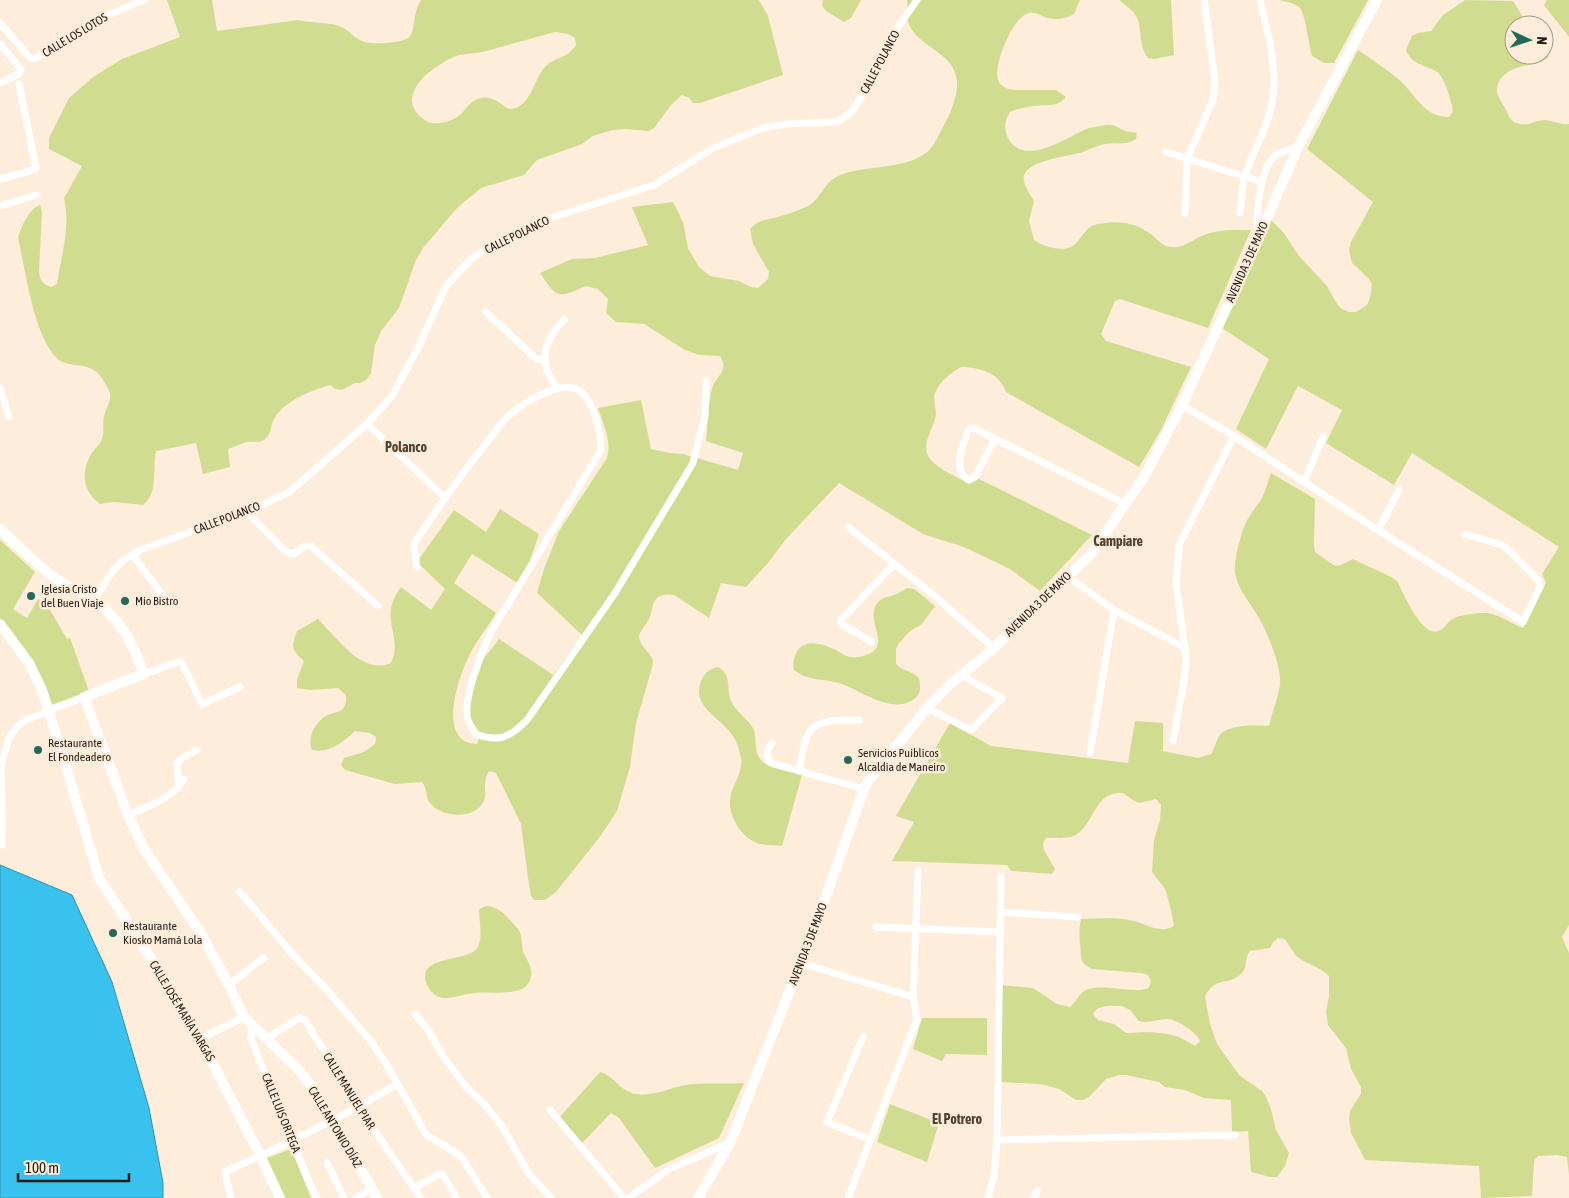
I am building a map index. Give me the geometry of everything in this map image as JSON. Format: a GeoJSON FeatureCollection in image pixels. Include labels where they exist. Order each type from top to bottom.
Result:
{"type":"FeatureCollection","features":[{"type":"Feature","properties":{"kind":"street","name":"CALLE LOS LOTOS"},"geometry":{"type":"LineString","coordinates":[[0,23],[29,57],[34,60],[79,34],[101,18],[144,0]]}},
{"type":"Feature","properties":{"kind":"street","name":"CALLE POLANCO"},"geometry":{"type":"LineString","coordinates":[[94,601],[118,563],[132,554],[247,512],[289,492],[367,424],[392,396],[419,346],[446,286],[472,258],[501,240],[544,220],[654,185],[713,148],[755,132],[778,125],[837,122],[844,119],[851,113],[875,77],[898,27],[917,0]]}},
{"type":"Feature","properties":{"kind":"street"},"geometry":{"type":"LineString","coordinates":[[1185,213],[1187,159],[1213,100],[1215,82],[1204,0]]}},
{"type":"Feature","properties":{"kind":"street"},"geometry":{"type":"LineString","coordinates":[[1240,213],[1244,177],[1263,132],[1273,97],[1274,73],[1271,47],[1260,0]]}},
{"type":"Feature","properties":{"kind":"street","name":"AVENIDA 3 DE MAYO"},"geometry":{"type":"LineString","coordinates":[[700,1197],[730,1143],[801,963],[864,789],[871,777],[927,708],[961,675],[994,648],[1091,554],[1144,477],[1182,405],[1257,242],[1298,147],[1377,0]]}},
{"type":"Feature","properties":{"kind":"street"},"geometry":{"type":"LineString","coordinates":[[0,44],[21,69],[19,74],[0,83]]}},
{"type":"Feature","properties":{"kind":"street"},"geometry":{"type":"LineString","coordinates":[[0,179],[33,170],[36,164],[19,84]]}},
{"type":"Feature","properties":{"kind":"street"},"geometry":{"type":"LineString","coordinates":[[1257,242],[1257,218],[1262,182],[1274,157],[1298,147]]}},
{"type":"Feature","properties":{"kind":"street"},"geometry":{"type":"LineString","coordinates":[[1166,152],[1262,182]]}},
{"type":"Feature","properties":{"kind":"street"},"geometry":{"type":"LineString","coordinates":[[0,206],[37,195]]}},
{"type":"Feature","properties":{"kind":"street"},"geometry":{"type":"LineString","coordinates":[[486,312],[535,358],[545,361]]}},
{"type":"Feature","properties":{"kind":"street"},"geometry":{"type":"LineString","coordinates":[[556,388],[546,370],[546,345],[552,333],[564,320]]}},
{"type":"Feature","properties":{"kind":"street"},"geometry":{"type":"LineString","coordinates":[[417,567],[414,542],[478,453],[508,416],[556,388],[576,388],[586,395],[599,426],[601,450],[496,624],[485,646],[472,685],[467,714],[468,720],[476,734],[486,738],[503,738],[519,728],[527,720],[615,593],[693,463],[705,415],[706,381]]}},
{"type":"Feature","properties":{"kind":"street"},"geometry":{"type":"LineString","coordinates":[[0,388],[9,417]]}},
{"type":"Feature","properties":{"kind":"street"},"geometry":{"type":"LineString","coordinates":[[1182,405],[1234,436],[1523,622],[1540,587],[1539,581],[1502,545],[1465,534]]}},
{"type":"Feature","properties":{"kind":"street"},"geometry":{"type":"LineString","coordinates":[[367,424],[445,498]]}},
{"type":"Feature","properties":{"kind":"street"},"geometry":{"type":"LineString","coordinates":[[996,439],[975,477],[969,480],[964,477],[961,474],[960,467],[961,452],[969,429],[973,428],[996,439],[1125,504]]}},
{"type":"Feature","properties":{"kind":"street"},"geometry":{"type":"LineString","coordinates":[[1173,741],[1184,681],[1186,648],[1176,583],[1179,545],[1234,436]]}},
{"type":"Feature","properties":{"kind":"street"},"geometry":{"type":"LineString","coordinates":[[1304,482],[1323,437]]}},
{"type":"Feature","properties":{"kind":"street"},"geometry":{"type":"LineString","coordinates":[[1378,530],[1399,490]]}},
{"type":"Feature","properties":{"kind":"street"},"geometry":{"type":"LineString","coordinates":[[247,512],[286,552],[293,554],[305,546],[311,546],[378,606]]}},
{"type":"Feature","properties":{"kind":"street"},"geometry":{"type":"LineString","coordinates":[[848,527],[931,592],[994,648]]}},
{"type":"Feature","properties":{"kind":"street"},"geometry":{"type":"LineString","coordinates":[[0,529],[56,578],[94,601],[120,624],[136,652],[144,674]]}},
{"type":"Feature","properties":{"kind":"street"},"geometry":{"type":"LineString","coordinates":[[132,554],[168,604]]}},
{"type":"Feature","properties":{"kind":"street"},"geometry":{"type":"LineString","coordinates":[[872,642],[841,624],[840,621],[894,564]]}},
{"type":"Feature","properties":{"kind":"street"},"geometry":{"type":"LineString","coordinates":[[1067,576],[1114,610],[1186,648]]}},
{"type":"Feature","properties":{"kind":"street"},"geometry":{"type":"LineString","coordinates":[[1090,753],[1114,610]]}},
{"type":"Feature","properties":{"kind":"street","name":"CALLE JOSÉ MARÍA VARGAS"},"geometry":{"type":"LineString","coordinates":[[0,624],[36,675],[65,763],[99,878],[163,977],[200,1039],[280,1198]]}},
{"type":"Feature","properties":{"kind":"street"},"geometry":{"type":"LineString","coordinates":[[2,845],[1,765],[6,746],[16,728],[25,720],[181,661],[202,704],[240,687]]}},
{"type":"Feature","properties":{"kind":"street"},"geometry":{"type":"LineString","coordinates":[[927,708],[971,730],[1002,698],[961,675]]}},
{"type":"Feature","properties":{"kind":"street","name":"CALLE ANTONIO DÍAZ"},"geometry":{"type":"LineString","coordinates":[[84,697],[128,815],[144,850],[200,932],[244,1017],[299,1070],[313,1088],[374,1194]]}},
{"type":"Feature","properties":{"kind":"street"},"geometry":{"type":"LineString","coordinates":[[799,771],[803,745],[810,731],[821,722],[829,720],[859,720]]}},
{"type":"Feature","properties":{"kind":"street"},"geometry":{"type":"LineString","coordinates":[[772,743],[767,753],[771,763],[864,789]]}},
{"type":"Feature","properties":{"kind":"street"},"geometry":{"type":"LineString","coordinates":[[179,787],[177,763],[197,750]]}},
{"type":"Feature","properties":{"kind":"street"},"geometry":{"type":"LineString","coordinates":[[128,815],[163,799],[179,787],[184,779]]}},
{"type":"Feature","properties":{"kind":"street"},"geometry":{"type":"LineString","coordinates":[[848,1198],[917,1019],[913,997],[918,872]]}},
{"type":"Feature","properties":{"kind":"street"},"geometry":{"type":"LineString","coordinates":[[988,1198],[994,1176],[997,1140],[1001,876]]}},
{"type":"Feature","properties":{"kind":"street"},"geometry":{"type":"LineString","coordinates":[[240,892],[294,956],[370,1038],[424,1131],[427,1135],[460,1156],[487,1198]]}},
{"type":"Feature","properties":{"kind":"street"},"geometry":{"type":"LineString","coordinates":[[1000,912],[1078,917]]}},
{"type":"Feature","properties":{"kind":"street"},"geometry":{"type":"LineString","coordinates":[[876,927],[1000,932]]}},
{"type":"Feature","properties":{"kind":"street"},"geometry":{"type":"LineString","coordinates":[[229,985],[263,958]]}},
{"type":"Feature","properties":{"kind":"street"},"geometry":{"type":"LineString","coordinates":[[801,963],[913,997]]}},
{"type":"Feature","properties":{"kind":"street"},"geometry":{"type":"LineString","coordinates":[[415,1014],[467,1088],[485,1105],[502,1126],[529,1174],[551,1198]]}},
{"type":"Feature","properties":{"kind":"street"},"geometry":{"type":"LineString","coordinates":[[200,1039],[244,1017]]}},
{"type":"Feature","properties":{"kind":"street","name":"CALLE MANUEL PIAR"},"geometry":{"type":"LineString","coordinates":[[266,1039],[299,1018],[305,1020],[358,1107],[421,1198]]}},
{"type":"Feature","properties":{"kind":"street","name":"CALLE LUIS ORTEGA"},"geometry":{"type":"LineString","coordinates":[[252,1026],[251,1039],[317,1198]]}},
{"type":"Feature","properties":{"kind":"street"},"geometry":{"type":"LineString","coordinates":[[863,1036],[827,1122],[871,1140]]}},
{"type":"Feature","properties":{"kind":"street"},"geometry":{"type":"LineString","coordinates":[[231,1198],[225,1172],[292,1141],[358,1107],[397,1084]]}},
{"type":"Feature","properties":{"kind":"street"},"geometry":{"type":"LineString","coordinates":[[550,1110],[626,1198],[671,1168],[730,1143]]}},
{"type":"Feature","properties":{"kind":"street"},"geometry":{"type":"LineString","coordinates":[[997,1140],[1235,1135]]}},
{"type":"Feature","properties":{"kind":"street"},"geometry":{"type":"LineString","coordinates":[[327,1163],[344,1198]]}},
{"type":"Feature","properties":{"kind":"street"},"geometry":{"type":"LineString","coordinates":[[415,1188],[442,1174],[457,1198]]}},
{"type":"Feature","properties":{"kind":"street"},"geometry":{"type":"LineString","coordinates":[[1034,1198],[1038,1190]]}},
{"type":"Feature","properties":{"kind":"street"},"geometry":{"type":"LineString","coordinates":[[355,1198],[374,1194]]}},
{"type":"Feature","properties":{"kind":"green space"},"geometry":{"type":"Polygon","coordinates":[[[167,0],[212,0],[217,31],[298,20],[336,25],[344,28],[362,41],[379,43],[402,41],[410,36],[421,0],[759,0],[768,16],[783,75],[700,103],[693,103],[689,98],[682,95],[672,104],[654,128],[648,131],[613,130],[593,136],[582,144],[537,160],[524,175],[481,188],[457,208],[423,248],[416,260],[399,308],[381,331],[375,345],[371,373],[367,379],[342,390],[335,389],[330,385],[307,393],[291,402],[274,419],[269,435],[263,441],[246,442],[228,449],[230,467],[203,474],[196,443],[156,451],[153,487],[148,500],[143,505],[114,502],[100,504],[94,499],[87,487],[85,474],[91,454],[101,440],[103,419],[110,394],[105,383],[95,371],[83,366],[64,363],[53,354],[40,329],[35,314],[18,238],[29,214],[40,205],[42,212],[39,274],[45,284],[51,287],[57,284],[66,231],[64,198],[82,166],[49,149],[49,138],[69,98],[93,77],[122,59],[180,37],[167,0]],[[555,32],[482,52],[459,55],[452,58],[430,71],[418,84],[412,96],[413,107],[416,113],[424,120],[435,123],[446,122],[457,117],[472,102],[481,98],[491,98],[511,109],[517,107],[527,99],[543,69],[551,62],[564,56],[576,45],[575,38],[568,34],[555,32]]]}},
{"type":"Feature","properties":{"kind":"green space"},"geometry":{"type":"Polygon","coordinates":[[[823,0],[861,0],[851,18],[844,22],[826,11],[822,6],[823,0]]]}},
{"type":"Feature","properties":{"kind":"green space"},"geometry":{"type":"Polygon","coordinates":[[[907,0],[1080,0],[1074,14],[1065,18],[1051,19],[1035,13],[1026,14],[1015,25],[1010,34],[998,65],[998,80],[1001,84],[1014,90],[1056,90],[1066,97],[1059,103],[1028,107],[1010,112],[1005,125],[1008,138],[1015,146],[1024,150],[1034,151],[1056,144],[1086,129],[1109,125],[1137,133],[1136,139],[1125,143],[1110,143],[1096,146],[1080,153],[1048,160],[1027,171],[1024,176],[1024,182],[1034,201],[1029,221],[1034,240],[1049,247],[1067,248],[1076,243],[1094,225],[1113,222],[1140,227],[1163,244],[1171,247],[1181,246],[1215,232],[1251,230],[1208,328],[1120,299],[1115,301],[1101,334],[1106,341],[1191,367],[1160,432],[1139,467],[1006,392],[999,380],[988,372],[975,368],[961,367],[947,377],[938,387],[934,397],[936,414],[926,448],[927,454],[934,463],[943,470],[970,484],[975,477],[1092,535],[1040,591],[1010,569],[964,547],[923,534],[839,483],[786,539],[768,563],[746,587],[721,583],[709,618],[674,595],[660,596],[656,599],[650,617],[639,635],[640,641],[652,657],[653,664],[636,723],[630,767],[617,811],[599,838],[556,892],[545,900],[534,900],[531,896],[529,885],[521,824],[496,773],[489,771],[485,780],[485,798],[480,807],[466,814],[450,814],[442,812],[430,803],[422,782],[395,784],[345,770],[341,765],[344,758],[364,752],[375,744],[376,737],[370,733],[355,731],[341,743],[330,749],[312,750],[310,741],[314,728],[324,717],[343,709],[346,695],[338,688],[310,690],[297,688],[297,680],[304,661],[293,648],[297,631],[318,619],[360,660],[381,666],[391,663],[395,644],[391,608],[394,598],[401,587],[431,610],[445,589],[417,562],[454,510],[486,532],[500,509],[539,534],[527,569],[519,584],[472,554],[454,583],[496,613],[472,650],[460,679],[454,708],[454,722],[457,733],[464,741],[477,744],[479,737],[470,717],[470,696],[482,661],[499,639],[553,675],[582,635],[537,593],[559,531],[607,458],[608,438],[598,408],[641,400],[651,449],[683,454],[738,470],[743,453],[706,441],[712,388],[723,369],[720,356],[699,355],[685,350],[644,324],[616,322],[606,313],[608,299],[598,289],[586,286],[569,293],[559,294],[554,292],[540,273],[572,259],[595,258],[648,245],[632,207],[673,202],[683,222],[688,248],[699,267],[710,276],[739,281],[758,288],[768,279],[769,272],[753,244],[750,229],[753,226],[806,207],[815,201],[829,183],[838,176],[848,172],[900,164],[923,155],[933,146],[946,121],[956,93],[957,82],[955,72],[950,63],[913,31],[907,19],[907,0]]]}},
{"type":"Feature","properties":{"kind":"green space"},"geometry":{"type":"Polygon","coordinates":[[[1119,0],[1171,0],[1174,55],[1154,59],[1148,58],[1143,48],[1136,16],[1119,0]]]}},
{"type":"Feature","properties":{"kind":"green space"},"geometry":{"type":"Polygon","coordinates":[[[1280,0],[1368,0],[1334,63],[1324,63],[1312,56],[1305,22],[1299,7],[1280,0]]]}},
{"type":"Feature","properties":{"kind":"green space"},"geometry":{"type":"Polygon","coordinates":[[[1465,0],[1513,1],[1522,15],[1504,15],[1504,65],[1528,65],[1510,71],[1500,80],[1497,87],[1499,98],[1514,122],[1527,124],[1546,120],[1569,124],[1569,925],[1562,937],[1569,953],[1569,1175],[1567,1157],[1557,1155],[1538,1156],[1534,1161],[1532,1196],[1481,1198],[1479,1166],[1365,1160],[1351,1133],[1349,1118],[1350,1111],[1361,1094],[1361,1087],[1351,1069],[1346,1048],[1328,1025],[1326,1011],[1329,997],[1329,976],[1322,970],[1299,958],[1284,939],[1278,938],[1270,948],[1250,951],[1242,973],[1235,978],[1216,984],[1208,991],[1205,997],[1210,1024],[1217,1044],[1239,1075],[1262,1091],[1266,1097],[1276,1130],[1289,1153],[1285,1166],[1277,1177],[1251,1172],[1248,1131],[1232,1132],[1231,1100],[1204,1098],[1185,1090],[1165,1087],[1159,1082],[1126,1075],[1106,1079],[1089,1097],[1083,1100],[1076,1100],[1059,1089],[1040,1084],[999,1082],[1000,985],[1033,988],[1057,1004],[1070,1007],[1083,992],[1089,989],[1142,990],[1149,988],[1151,981],[1148,975],[1092,969],[1084,964],[1079,931],[1081,919],[1123,919],[1157,929],[1174,926],[1165,889],[1152,872],[1154,840],[1160,820],[1161,805],[1156,799],[1139,802],[1134,801],[1123,793],[1109,795],[1098,805],[1087,824],[1077,834],[1066,838],[1046,838],[1043,844],[1044,850],[1055,869],[1052,874],[1011,871],[1007,865],[892,861],[914,822],[896,816],[950,723],[991,746],[1128,763],[1135,721],[1163,723],[1163,751],[1198,758],[1211,754],[1219,736],[1228,729],[1242,726],[1269,726],[1278,695],[1280,677],[1264,628],[1238,583],[1235,566],[1241,535],[1246,522],[1262,498],[1271,473],[1315,499],[1315,552],[1335,566],[1353,559],[1397,581],[1415,615],[1428,629],[1435,632],[1457,617],[1484,613],[1497,616],[1523,628],[1546,583],[1542,574],[1559,547],[1412,453],[1394,485],[1326,443],[1342,410],[1298,386],[1266,449],[1236,429],[1269,359],[1222,328],[1271,220],[1283,232],[1299,256],[1327,286],[1342,309],[1356,312],[1367,305],[1372,284],[1352,263],[1349,250],[1351,242],[1373,202],[1307,149],[1358,50],[1403,83],[1426,109],[1440,116],[1449,117],[1453,111],[1440,74],[1415,61],[1408,55],[1406,50],[1412,36],[1431,31],[1443,15],[1465,0]],[[1106,1006],[1098,1009],[1093,1014],[1098,1020],[1114,1024],[1126,1033],[1149,1032],[1168,1034],[1179,1037],[1195,1046],[1200,1041],[1191,1030],[1176,1021],[1167,1019],[1139,1021],[1130,1010],[1122,1006],[1106,1006]]]}},
{"type":"Feature","properties":{"kind":"green space"},"geometry":{"type":"Polygon","coordinates":[[[1547,0],[1569,0],[1569,37],[1554,18],[1554,15],[1552,15],[1544,5],[1547,0]]]}},
{"type":"Feature","properties":{"kind":"green space"},"geometry":{"type":"Polygon","coordinates":[[[0,540],[35,572],[13,609],[27,618],[38,599],[47,605],[67,639],[70,638],[89,691],[51,705],[37,670],[0,618],[0,540]]]}},
{"type":"Feature","properties":{"kind":"green space"},"geometry":{"type":"Polygon","coordinates":[[[907,588],[914,589],[935,606],[922,624],[910,631],[896,649],[896,664],[919,678],[920,685],[917,697],[903,704],[885,703],[842,684],[811,678],[794,670],[795,656],[805,644],[820,644],[846,656],[853,657],[873,652],[877,646],[878,639],[874,616],[875,608],[882,599],[907,588]]]}},
{"type":"Feature","properties":{"kind":"green space"},"geometry":{"type":"Polygon","coordinates":[[[718,667],[727,677],[733,705],[753,728],[757,752],[762,761],[775,768],[802,775],[782,846],[761,844],[749,839],[739,828],[732,815],[730,801],[740,769],[740,752],[728,729],[704,705],[700,698],[699,690],[704,676],[710,670],[718,667]]]}},
{"type":"Feature","properties":{"kind":"green space"},"geometry":{"type":"Polygon","coordinates":[[[486,906],[496,908],[508,917],[520,932],[523,951],[531,968],[531,976],[527,986],[514,991],[474,993],[451,998],[435,995],[426,983],[427,970],[439,962],[473,952],[478,947],[481,933],[479,909],[486,906]]]}},
{"type":"Feature","properties":{"kind":"green space"},"geometry":{"type":"Polygon","coordinates":[[[922,1018],[987,1018],[987,1055],[946,1054],[942,1061],[913,1049],[922,1018]]]}},
{"type":"Feature","properties":{"kind":"green space"},"geometry":{"type":"Polygon","coordinates":[[[600,1072],[609,1076],[627,1091],[640,1094],[655,1093],[693,1084],[744,1083],[719,1138],[655,1168],[619,1118],[611,1113],[582,1143],[559,1118],[600,1072]]]}},
{"type":"Feature","properties":{"kind":"green space"},"geometry":{"type":"Polygon","coordinates":[[[890,1104],[939,1123],[927,1162],[877,1142],[890,1104]]]}},
{"type":"Feature","properties":{"kind":"green space"},"geometry":{"type":"Polygon","coordinates":[[[291,1149],[311,1198],[284,1198],[267,1158],[291,1149]]]}},
{"type":"Feature","properties":{"kind":"water"},"geometry":{"type":"Polygon","coordinates":[[[0,865],[72,895],[112,982],[149,1108],[163,1183],[163,1198],[0,1198],[0,865]]]}},
{"type":"Feature","properties":{"kind":"place","name":"Iglesia Cristo del Buen Viaje"},"geometry":{"type":"Point","coordinates":[31,596]}},
{"type":"Feature","properties":{"kind":"place","name":"Mío Bistro"},"geometry":{"type":"Point","coordinates":[125,601]}},
{"type":"Feature","properties":{"kind":"place","name":"Restaurante El Fondeadero"},"geometry":{"type":"Point","coordinates":[38,750]}},
{"type":"Feature","properties":{"kind":"place","name":"Servicios Puiblicos Alcaldia de Maneiro"},"geometry":{"type":"Point","coordinates":[848,760]}},
{"type":"Feature","properties":{"kind":"place","name":"Restaurante Kiosko Mamá Lola"},"geometry":{"type":"Point","coordinates":[113,933]}},
{"type":"Feature","properties":{"kind":"district","name":"Polanco"},"geometry":{"type":"Point","coordinates":[406,447]}},
{"type":"Feature","properties":{"kind":"district","name":"Campiare"},"geometry":{"type":"Point","coordinates":[1118,541]}},
{"type":"Feature","properties":{"kind":"district","name":"El Potrero"},"geometry":{"type":"Point","coordinates":[957,1119]}}]}
